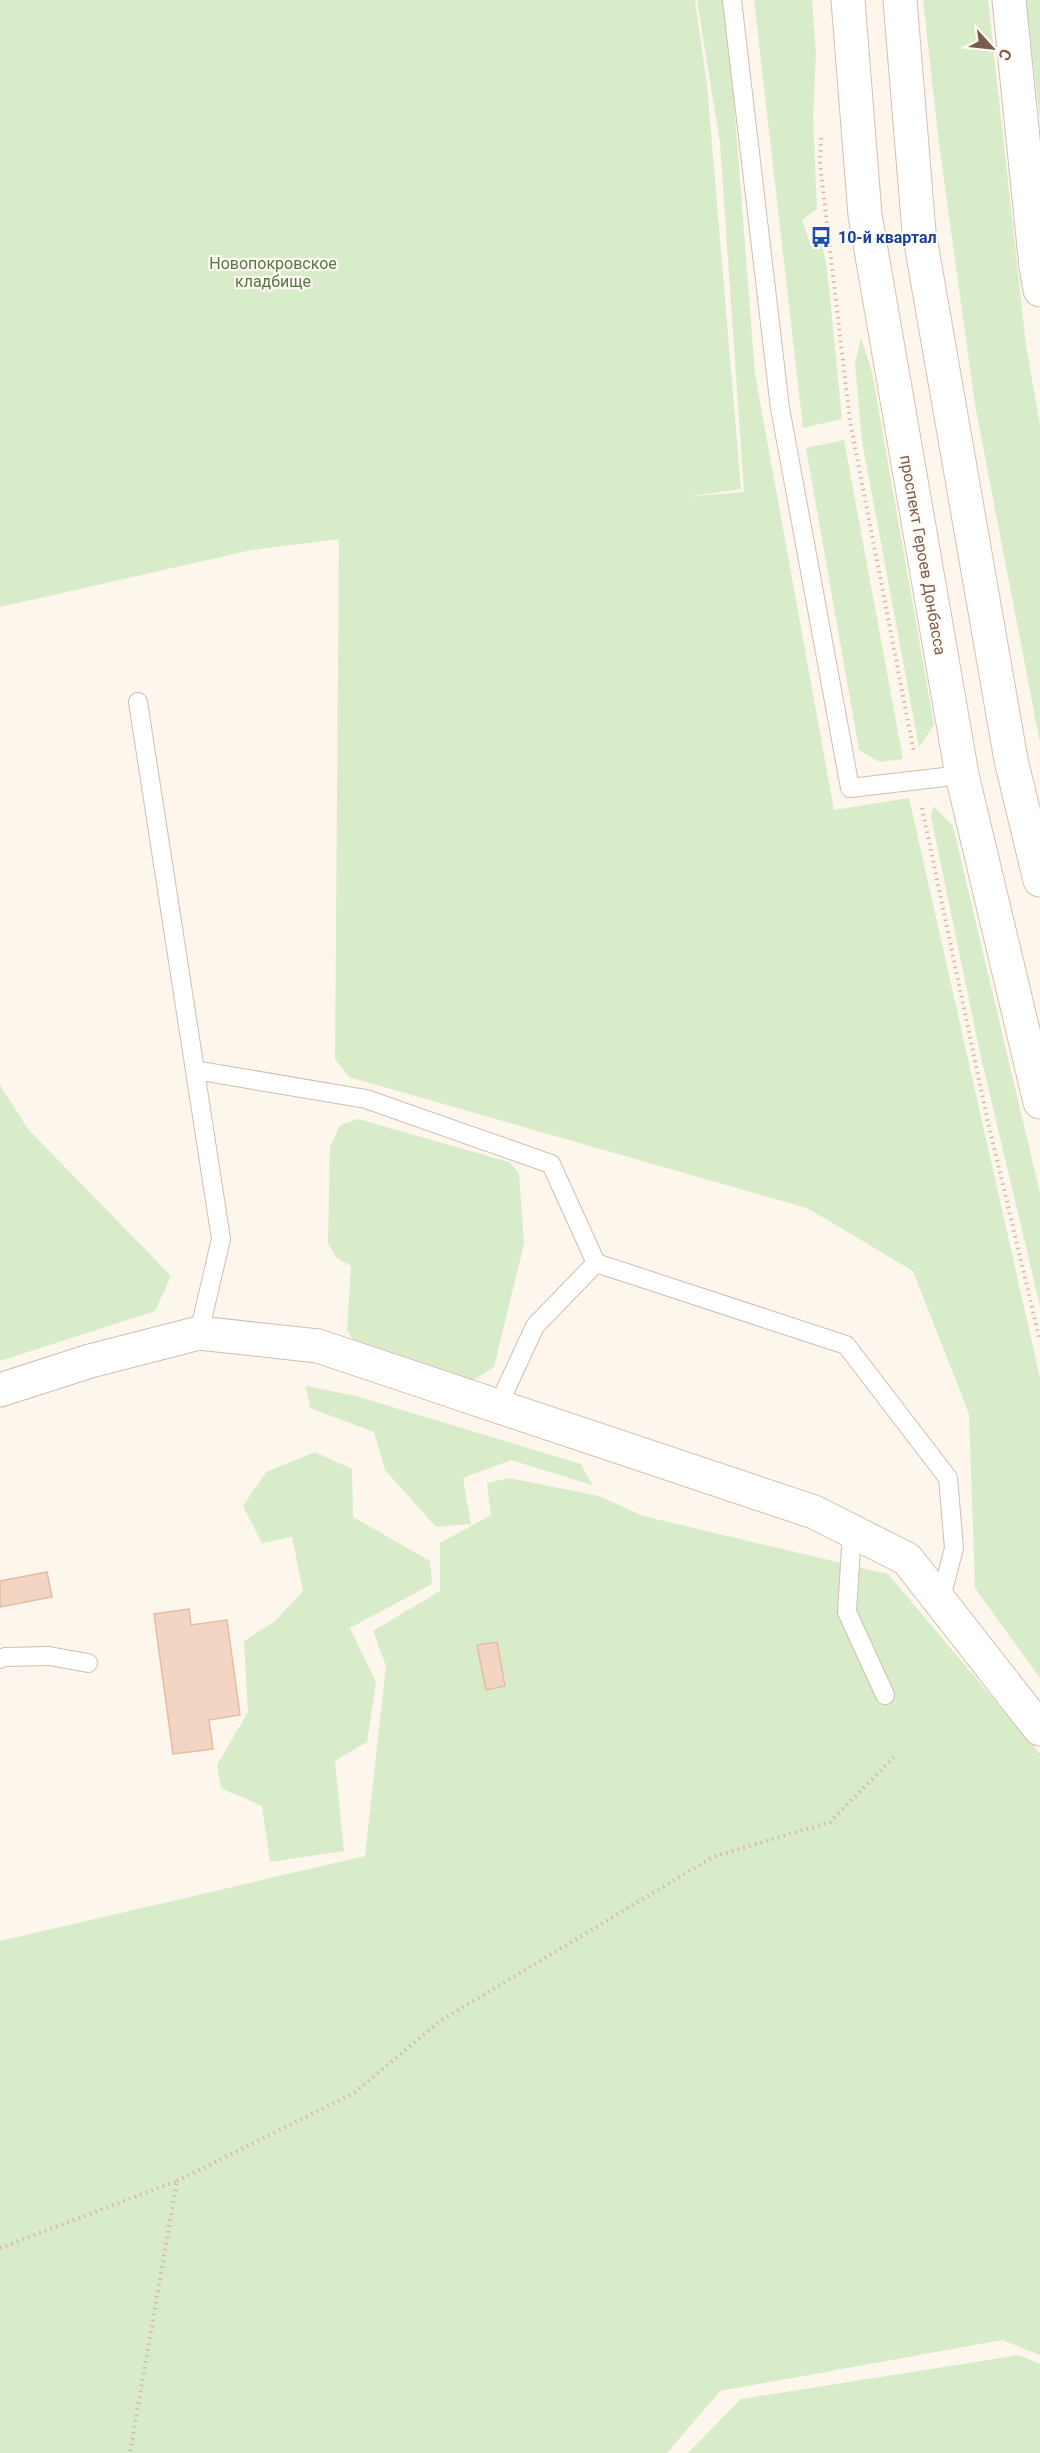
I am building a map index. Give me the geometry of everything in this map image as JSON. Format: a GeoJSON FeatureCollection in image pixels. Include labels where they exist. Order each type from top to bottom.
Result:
{"type":"FeatureCollection","features":[{"type":"Feature","properties":{"kind":"street","name":"проспект Героев Донбасса"},"geometry":{"type":"LineString","coordinates":[[848,0],[865,215],[962,775],[1040,1102]]}},
{"type":"Feature","properties":{"kind":"street"},"geometry":{"type":"LineString","coordinates":[[900,0],[919,232],[1011,760],[1040,880]]}},
{"type":"Feature","properties":{"kind":"street"},"geometry":{"type":"LineString","coordinates":[[1009,0],[1040,290]]}},
{"type":"Feature","properties":{"kind":"street"},"geometry":{"type":"LineString","coordinates":[[0,1390],[90,1361],[199,1333],[318,1346],[814,1512],[906,1559],[1040,1730]]}},
{"type":"Feature","properties":{"kind":"lane"},"geometry":{"type":"LineString","coordinates":[[732,0],[780,408],[850,788],[962,775]]}},
{"type":"Feature","properties":{"kind":"lane"},"geometry":{"type":"LineString","coordinates":[[138,702],[221,1239],[199,1333]]}},
{"type":"Feature","properties":{"kind":"lane"},"geometry":{"type":"LineString","coordinates":[[195,1070],[366,1099],[551,1164],[596,1263],[846,1345],[948,1478],[954,1548],[940,1602]]}},
{"type":"Feature","properties":{"kind":"lane"},"geometry":{"type":"LineString","coordinates":[[498,1406],[535,1326],[596,1263]]}},
{"type":"Feature","properties":{"kind":"lane"},"geometry":{"type":"LineString","coordinates":[[852,1531],[847,1612],[885,1695]]}},
{"type":"Feature","properties":{"kind":"lane"},"geometry":{"type":"LineString","coordinates":[[0,1659],[49,1656],[88,1663]]}},
{"type":"Feature","properties":{"kind":"path"},"geometry":{"type":"LineString","coordinates":[[0,2248],[177,2181],[354,2093],[440,2021],[713,1857],[830,1822],[896,1755]]}},
{"type":"Feature","properties":{"kind":"path"},"geometry":{"type":"LineString","coordinates":[[130,2453],[177,2181]]}},
{"type":"Feature","properties":{"kind":"green space","name":"Новопокровское кладбище"},"geometry":{"type":"Polygon","coordinates":[[[0,0],[695,0],[707,85],[741,489],[684,497],[744,492],[720,143],[697,0],[726,0],[755,374],[834,810],[909,798],[1040,1378],[1040,1678],[975,1588],[969,1414],[913,1271],[807,1208],[349,1077],[335,1059],[339,539],[252,550],[0,607],[0,0]]]}},
{"type":"Feature","properties":{"kind":"green space"},"geometry":{"type":"Polygon","coordinates":[[[754,0],[812,0],[816,53],[813,118],[817,209],[802,220],[811,246],[822,245],[827,268],[842,419],[803,428],[754,0]]]}},
{"type":"Feature","properties":{"kind":"green space"},"geometry":{"type":"Polygon","coordinates":[[[923,0],[988,0],[1026,345],[1040,425],[1040,743],[975,405],[938,136],[923,0]]]}},
{"type":"Feature","properties":{"kind":"green space"},"geometry":{"type":"Polygon","coordinates":[[[1026,0],[1040,0],[1040,120],[1026,0]]]}},
{"type":"Feature","properties":{"kind":"green space"},"geometry":{"type":"Polygon","coordinates":[[[861,338],[872,372],[934,725],[919,747],[862,441],[855,364],[861,338]]]}},
{"type":"Feature","properties":{"kind":"green space"},"geometry":{"type":"Polygon","coordinates":[[[844,440],[903,759],[880,762],[859,750],[806,448],[844,440]]]}},
{"type":"Feature","properties":{"kind":"green space"},"geometry":{"type":"Polygon","coordinates":[[[933,806],[953,826],[1040,1193],[1040,1306],[980,1053],[931,817],[933,806]]]}},
{"type":"Feature","properties":{"kind":"green space"},"geometry":{"type":"Polygon","coordinates":[[[0,1085],[28,1129],[171,1276],[155,1311],[0,1361],[0,1085]]]}},
{"type":"Feature","properties":{"kind":"green space"},"geometry":{"type":"Polygon","coordinates":[[[358,1119],[509,1162],[519,1173],[524,1244],[494,1367],[472,1381],[359,1350],[347,1330],[351,1266],[336,1257],[328,1243],[330,1147],[340,1125],[358,1119]]]}},
{"type":"Feature","properties":{"kind":"green space"},"geometry":{"type":"Polygon","coordinates":[[[306,1386],[356,1396],[581,1464],[592,1485],[511,1460],[463,1478],[471,1524],[436,1527],[385,1470],[374,1432],[310,1408],[306,1386]]]}},
{"type":"Feature","properties":{"kind":"green space"},"geometry":{"type":"Polygon","coordinates":[[[315,1452],[352,1469],[353,1517],[430,1561],[432,1584],[350,1628],[376,1682],[367,1742],[335,1761],[344,1851],[270,1862],[262,1806],[221,1788],[217,1765],[248,1712],[244,1641],[275,1621],[303,1591],[292,1537],[262,1543],[243,1506],[266,1472],[315,1452]]]}},
{"type":"Feature","properties":{"kind":"green space"},"geometry":{"type":"Polygon","coordinates":[[[509,1478],[599,1496],[643,1516],[888,1574],[1040,1754],[1040,2355],[1002,2340],[720,2391],[667,2453],[0,2453],[0,1941],[365,1856],[386,1666],[373,1631],[440,1591],[440,1543],[491,1515],[487,1483],[509,1478]]]}},
{"type":"Feature","properties":{"kind":"green space"},"geometry":{"type":"Polygon","coordinates":[[[1019,2355],[1040,2364],[1040,2453],[688,2453],[741,2399],[1019,2355]]]}},
{"type":"Feature","properties":{"kind":"building"},"geometry":{"type":"Polygon","coordinates":[[[47,1572],[52,1597],[0,1607],[0,1581],[47,1572]]]}},
{"type":"Feature","properties":{"kind":"building"},"geometry":{"type":"Polygon","coordinates":[[[189,1609],[191,1625],[227,1620],[240,1715],[209,1720],[213,1749],[173,1754],[154,1614],[189,1609]]]}},
{"type":"Feature","properties":{"kind":"building"},"geometry":{"type":"Polygon","coordinates":[[[497,1642],[505,1686],[486,1690],[477,1645],[497,1642]]]}},
{"type":"Feature","properties":{"kind":"place","name":"10-й квартал"},"geometry":{"type":"Point","coordinates":[821,237]}}]}
